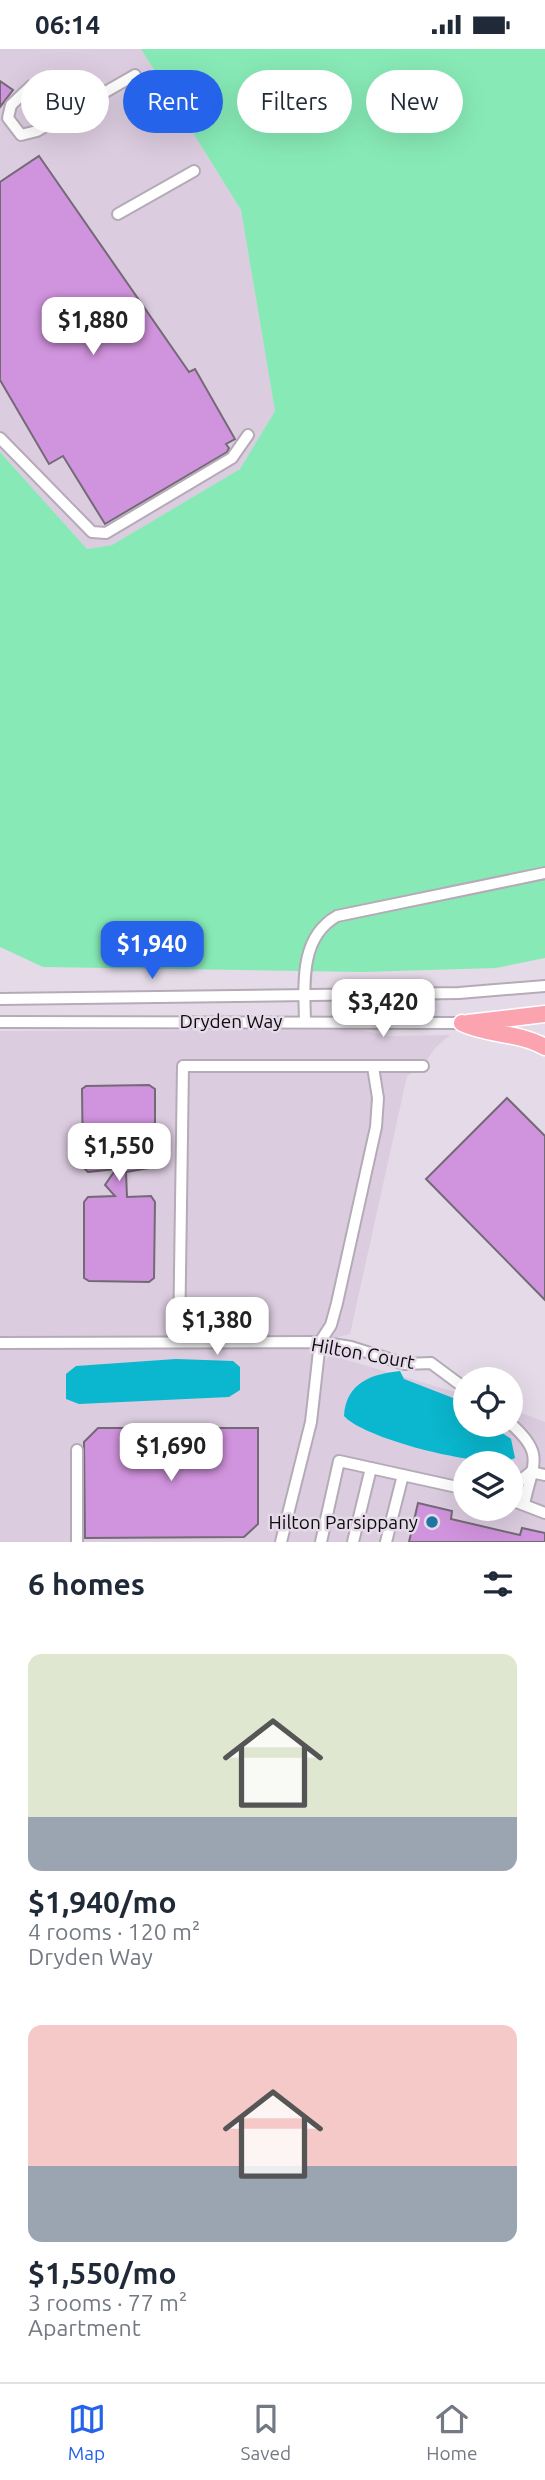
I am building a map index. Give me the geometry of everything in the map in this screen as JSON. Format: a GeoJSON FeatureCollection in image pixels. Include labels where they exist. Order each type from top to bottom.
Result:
{"type":"FeatureCollection","features":[{"type":"Feature","properties":{"kind":"highway"},"geometry":{"type":"LineString","coordinates":[[462,1023],[545,1014]]}},
{"type":"Feature","properties":{"kind":"highway"},"geometry":{"type":"LineString","coordinates":[[462,1023],[477,1030],[520,1036],[545,1047]]}},
{"type":"Feature","properties":{"kind":"street"},"geometry":{"type":"LineString","coordinates":[[21,96],[11,105],[8,118],[21,135],[32,133]]}},
{"type":"Feature","properties":{"kind":"street"},"geometry":{"type":"LineString","coordinates":[[118,214],[194,171]]}},
{"type":"Feature","properties":{"kind":"street"},"geometry":{"type":"LineString","coordinates":[[0,438],[92,533],[106,533],[232,459],[248,435]]}},
{"type":"Feature","properties":{"kind":"street"},"geometry":{"type":"LineString","coordinates":[[305,1021],[304,996],[309,947],[321,925],[337,916],[545,873]]}},
{"type":"Feature","properties":{"kind":"street","name":"Dryden Way"},"geometry":{"type":"LineString","coordinates":[[0,999],[459,993],[545,986]]}},
{"type":"Feature","properties":{"kind":"street","name":"Dryden Way"},"geometry":{"type":"LineString","coordinates":[[0,1022],[462,1023]]}},
{"type":"Feature","properties":{"kind":"street"},"geometry":{"type":"LineString","coordinates":[[179,1342],[183,1066],[423,1066]]}},
{"type":"Feature","properties":{"kind":"street"},"geometry":{"type":"LineString","coordinates":[[281,1542],[311,1422],[320,1342],[331,1325],[337,1303],[376,1127],[378,1098],[373,1067]]}},
{"type":"Feature","properties":{"kind":"street","name":"Hilton Court"},"geometry":{"type":"LineString","coordinates":[[0,1343],[320,1342],[351,1347],[405,1364],[431,1363],[453,1379]]}},
{"type":"Feature","properties":{"kind":"street"},"geometry":{"type":"LineString","coordinates":[[523,1436],[532,1445],[535,1460],[524,1504],[545,1513]]}},
{"type":"Feature","properties":{"kind":"street"},"geometry":{"type":"LineString","coordinates":[[77,1450],[77,1542]]}},
{"type":"Feature","properties":{"kind":"street"},"geometry":{"type":"LineString","coordinates":[[321,1542],[340,1461],[453,1486]]}},
{"type":"Feature","properties":{"kind":"street"},"geometry":{"type":"LineString","coordinates":[[353,1542],[372,1468]]}},
{"type":"Feature","properties":{"kind":"street"},"geometry":{"type":"LineString","coordinates":[[531,1472],[545,1475]]}},
{"type":"Feature","properties":{"kind":"street"},"geometry":{"type":"LineString","coordinates":[[523,1478],[531,1472]]}},
{"type":"Feature","properties":{"kind":"street"},"geometry":{"type":"LineString","coordinates":[[386,1542],[403,1475]]}},
{"type":"Feature","properties":{"kind":"shaded area"},"geometry":{"type":"Polygon","coordinates":[[[0,49],[141,49],[154,70],[123,70],[123,133],[193,133],[241,210],[275,411],[240,469],[112,545],[87,549],[0,452],[0,49]]]}},
{"type":"Feature","properties":{"kind":"shaded area"},"geometry":{"type":"Polygon","coordinates":[[[361,1030],[389,1036],[450,1035],[435,1048],[423,1066],[407,1076],[350,1334],[320,1342],[320,1367],[330,1355],[453,1391],[453,1437],[523,1437],[523,1414],[545,1422],[545,1542],[0,1542],[0,1031],[361,1030]]]}},
{"type":"Feature","properties":{"kind":"green space"},"geometry":{"type":"Polygon","coordinates":[[[141,49],[545,49],[545,958],[496,968],[363,972],[43,967],[0,947],[0,452],[87,549],[112,545],[240,469],[275,411],[241,210],[193,133],[223,133],[223,70],[154,70],[141,49]]]}},
{"type":"Feature","properties":{"kind":"water"},"geometry":{"type":"Polygon","coordinates":[[[176,1359],[233,1361],[240,1367],[240,1390],[229,1397],[79,1404],[66,1399],[66,1374],[76,1366],[176,1359]]]}},
{"type":"Feature","properties":{"kind":"water"},"geometry":{"type":"Polygon","coordinates":[[[400,1371],[404,1379],[453,1398],[453,1437],[508,1437],[514,1451],[453,1451],[453,1456],[400,1443],[356,1425],[344,1416],[350,1395],[362,1382],[400,1371]]]}},
{"type":"Feature","properties":{"kind":"building"},"geometry":{"type":"Polygon","coordinates":[[[0,81],[13,90],[0,107],[0,81]]]}},
{"type":"Feature","properties":{"kind":"building"},"geometry":{"type":"Polygon","coordinates":[[[39,156],[189,372],[195,369],[235,439],[226,444],[229,448],[227,452],[105,524],[63,456],[49,464],[0,380],[0,182],[39,156]]]}},
{"type":"Feature","properties":{"kind":"building"},"geometry":{"type":"Polygon","coordinates":[[[149,1085],[155,1089],[155,1167],[126,1172],[127,1197],[151,1196],[155,1202],[154,1278],[149,1282],[89,1281],[84,1278],[84,1202],[88,1197],[115,1196],[105,1185],[116,1169],[88,1172],[83,1167],[82,1089],[86,1086],[149,1085]]]}},
{"type":"Feature","properties":{"kind":"building"},"geometry":{"type":"Polygon","coordinates":[[[507,1098],[545,1136],[545,1300],[426,1179],[507,1098]]]}},
{"type":"Feature","properties":{"kind":"building"},"geometry":{"type":"Polygon","coordinates":[[[98,1428],[258,1428],[258,1524],[244,1537],[85,1538],[84,1442],[98,1428]]]}},
{"type":"Feature","properties":{"kind":"building","name":"Hilton Parsippany"},"geometry":{"type":"Polygon","coordinates":[[[418,1503],[452,1511],[453,1521],[520,1535],[522,1528],[545,1533],[545,1542],[409,1542],[418,1503]]]}},
{"type":"Feature","properties":{"kind":"place","name":"Hilton Parsippany"},"geometry":{"type":"Point","coordinates":[432,1522]}}]}
